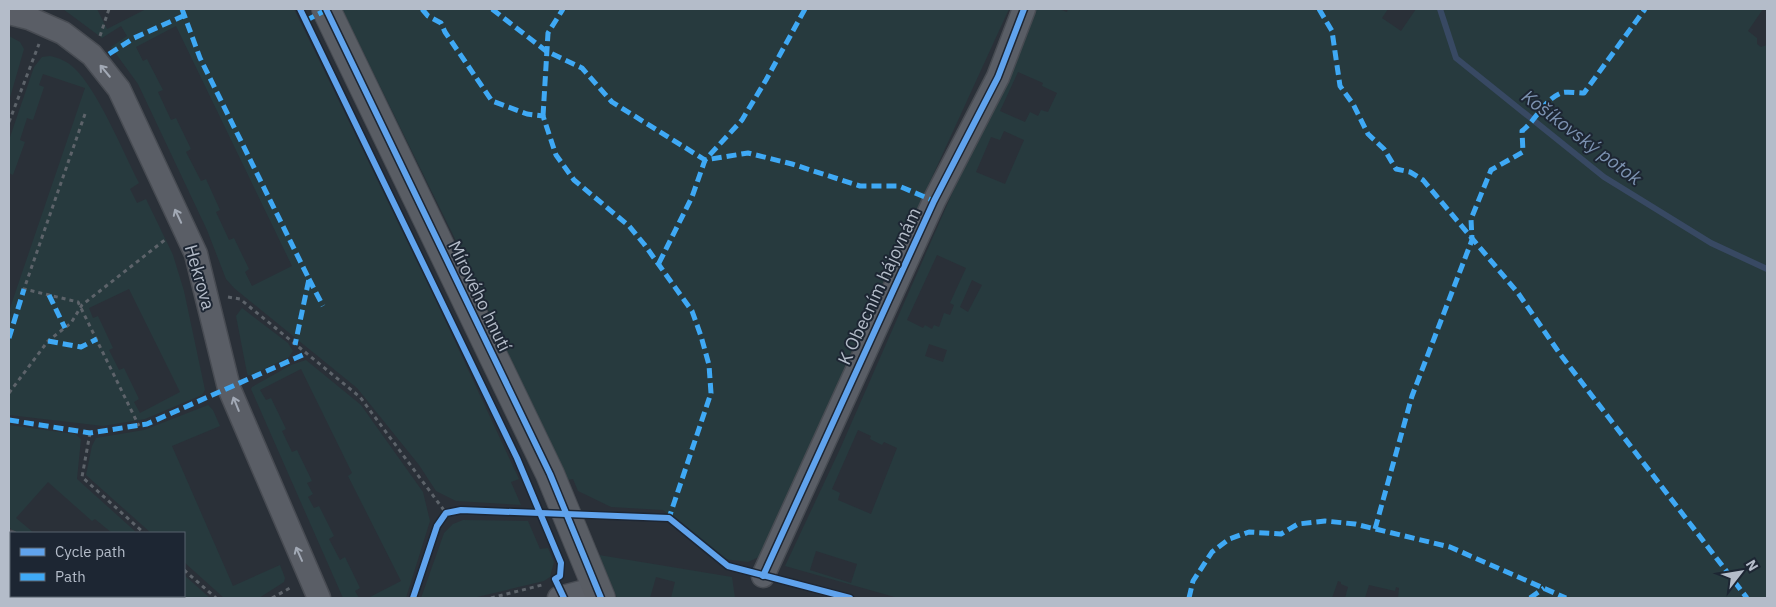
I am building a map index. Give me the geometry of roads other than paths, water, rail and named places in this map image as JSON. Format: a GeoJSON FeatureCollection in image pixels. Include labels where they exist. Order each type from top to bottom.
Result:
{"type":"FeatureCollection","features":[{"type":"Feature","properties":{"kind":"main road","name":"Mírového hnutí"},"geometry":{"type":"LineString","coordinates":[[326,9],[550,474],[599,593]]}},
{"type":"Feature","properties":{"kind":"street","name":"K Obecním hájovnám"},"geometry":{"type":"LineString","coordinates":[[763,576],[934,201],[998,77],[1024,9]]}},
{"type":"Feature","properties":{"kind":"street","name":"Hekrova"},"geometry":{"type":"LineString","coordinates":[[9,14],[29,18],[63,33],[92,55],[119,89],[196,254],[229,388],[319,598]]}},
{"type":"Feature","properties":{"kind":"street"},"geometry":{"type":"LineString","coordinates":[[554,591],[599,593]]}},
{"type":"Feature","properties":{"kind":"waterway","name":"Košíkovský potok"},"geometry":{"type":"LineString","coordinates":[[1440,9],[1456,58],[1604,177],[1711,243],[1767,269]]}}]}
